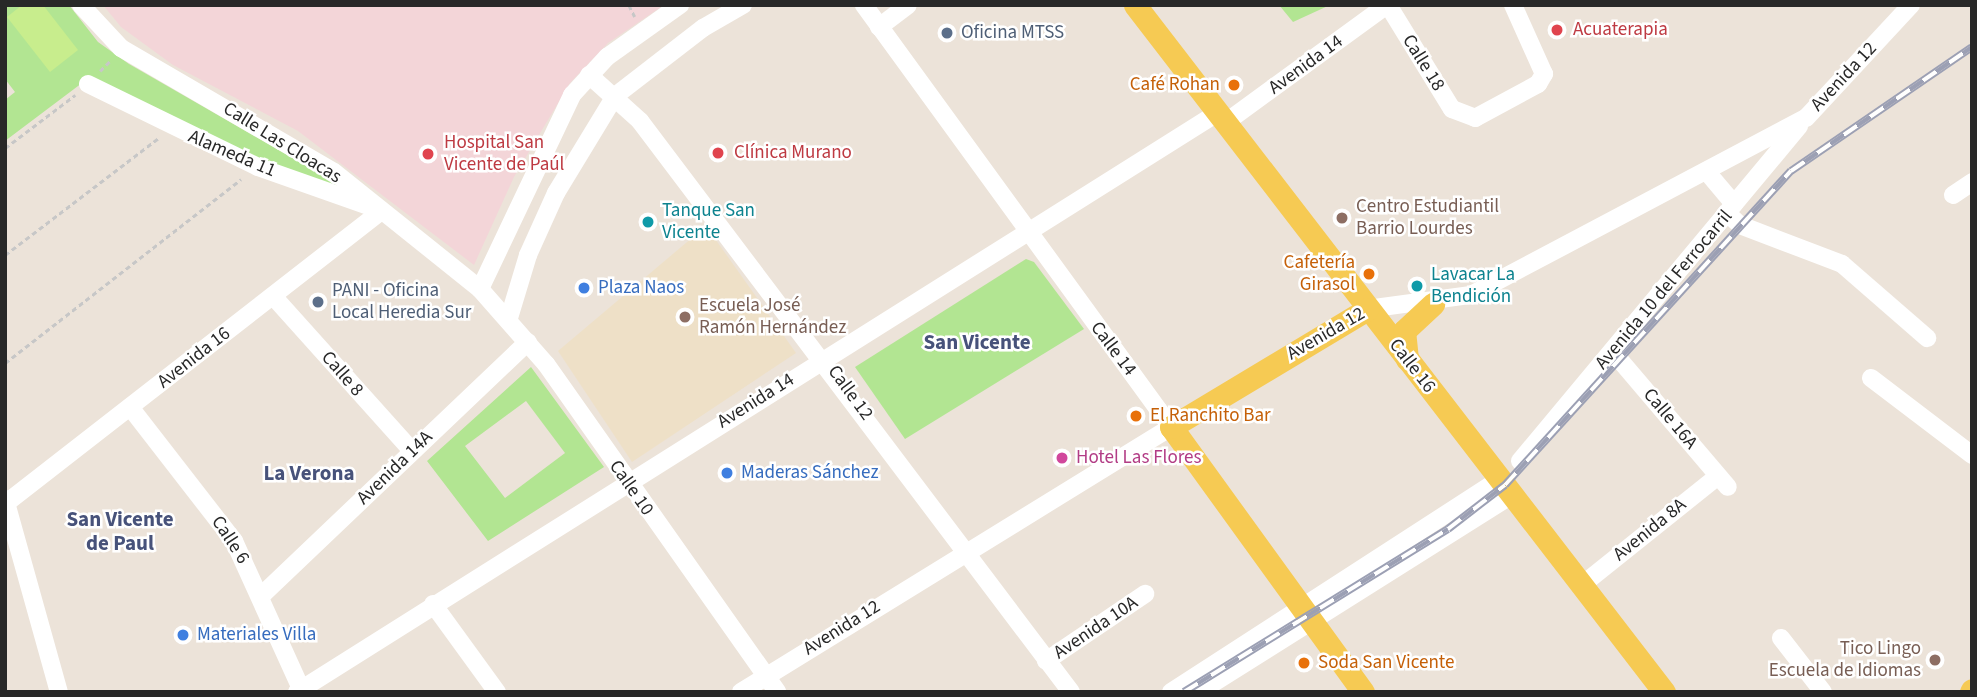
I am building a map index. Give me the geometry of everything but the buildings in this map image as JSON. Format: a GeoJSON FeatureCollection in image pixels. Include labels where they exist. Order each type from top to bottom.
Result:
{"type":"FeatureCollection","features":[{"type":"Feature","properties":{"kind":"main road","name":"Calle 16"},"geometry":{"type":"LineString","coordinates":[[1135,5],[1664,692]]}},
{"type":"Feature","properties":{"kind":"main road"},"geometry":{"type":"LineString","coordinates":[[1407,359],[1405,331],[1433,304]]}},
{"type":"Feature","properties":{"kind":"main road","name":"Avenida 12"},"geometry":{"type":"LineString","coordinates":[[1171,426],[1367,309]]}},
{"type":"Feature","properties":{"kind":"main road","name":"Calle 14"},"geometry":{"type":"LineString","coordinates":[[1171,426],[1363,692]]}},
{"type":"Feature","properties":{"kind":"street"},"geometry":{"type":"LineString","coordinates":[[480,289],[522,190],[589,75],[680,5]]}},
{"type":"Feature","properties":{"kind":"street"},"geometry":{"type":"LineString","coordinates":[[509,318],[556,193],[615,96],[703,27],[743,5]]}},
{"type":"Feature","properties":{"kind":"street","name":"Calle 14"},"geometry":{"type":"LineString","coordinates":[[864,5],[1026,232],[1171,426]]}},
{"type":"Feature","properties":{"kind":"street"},"geometry":{"type":"LineString","coordinates":[[879,27],[908,5]]}},
{"type":"Feature","properties":{"kind":"street","name":"Avenida 14"},"geometry":{"type":"LineString","coordinates":[[299,690],[1026,232],[1221,118],[1387,5]]}},
{"type":"Feature","properties":{"kind":"street","name":"Calle 18"},"geometry":{"type":"LineString","coordinates":[[1387,5],[1462,117],[1496,107],[1538,84],[1544,74],[1513,5]]}},
{"type":"Feature","properties":{"kind":"street","name":"Avenida 12"},"geometry":{"type":"LineString","coordinates":[[1367,309],[1433,304],[1496,284],[1806,118],[1910,5]]}},
{"type":"Feature","properties":{"kind":"street","name":"Calle Las Cloacas"},"geometry":{"type":"LineString","coordinates":[[85,9],[121,48],[259,124],[382,211],[480,289]]}},
{"type":"Feature","properties":{"kind":"street","name":"Calle 12"},"geometry":{"type":"LineString","coordinates":[[589,75],[615,96],[824,358],[1071,692]]}},
{"type":"Feature","properties":{"kind":"street","name":"Alameda 11"},"geometry":{"type":"LineString","coordinates":[[88,84],[171,129],[258,167],[382,211]]}},
{"type":"Feature","properties":{"kind":"street","name":"Avenida 10 del Ferrocarril"},"geometry":{"type":"LineString","coordinates":[[1520,461],[1806,118]]}},
{"type":"Feature","properties":{"kind":"street"},"geometry":{"type":"LineString","coordinates":[[1707,172],[1740,225],[1842,264],[1927,338]]}},
{"type":"Feature","properties":{"kind":"street"},"geometry":{"type":"LineString","coordinates":[[1953,195],[1972,182]]}},
{"type":"Feature","properties":{"kind":"street","name":"Avenida 16"},"geometry":{"type":"LineString","coordinates":[[6,502],[382,211]]}},
{"type":"Feature","properties":{"kind":"street","name":"Calle 10"},"geometry":{"type":"LineString","coordinates":[[480,289],[528,342],[777,692]]}},
{"type":"Feature","properties":{"kind":"street","name":"Calle 8"},"geometry":{"type":"LineString","coordinates":[[273,296],[412,451]]}},
{"type":"Feature","properties":{"kind":"street","name":"Avenida 14A"},"geometry":{"type":"LineString","coordinates":[[262,595],[528,342]]}},
{"type":"Feature","properties":{"kind":"street","name":"Calle 16A"},"geometry":{"type":"LineString","coordinates":[[1613,352],[1723,481]]}},
{"type":"Feature","properties":{"kind":"street"},"geometry":{"type":"LineString","coordinates":[[1871,378],[1972,455]]}},
{"type":"Feature","properties":{"kind":"street","name":"Calle 6"},"geometry":{"type":"LineString","coordinates":[[130,407],[234,541],[262,595],[299,690]]}},
{"type":"Feature","properties":{"kind":"street","name":"Avenida 12"},"geometry":{"type":"LineString","coordinates":[[741,692],[1171,426]]}},
{"type":"Feature","properties":{"kind":"street","name":"Avenida 8A"},"geometry":{"type":"LineString","coordinates":[[1582,584],[1723,481]]}},
{"type":"Feature","properties":{"kind":"street"},"geometry":{"type":"LineString","coordinates":[[1199,692],[1308,615],[1507,487]]}},
{"type":"Feature","properties":{"kind":"street"},"geometry":{"type":"LineString","coordinates":[[6,502],[59,692]]}},
{"type":"Feature","properties":{"kind":"street","name":"Avenida 10A"},"geometry":{"type":"LineString","coordinates":[[1046,661],[1145,594]]}},
{"type":"Feature","properties":{"kind":"street"},"geometry":{"type":"LineString","coordinates":[[433,604],[497,692]]}},
{"type":"Feature","properties":{"kind":"street"},"geometry":{"type":"LineString","coordinates":[[1171,692],[1308,615]]}},
{"type":"Feature","properties":{"kind":"street"},"geometry":{"type":"LineString","coordinates":[[1781,638],[1823,692]]}},
{"type":"Feature","properties":{"kind":"path"},"geometry":{"type":"LineString","coordinates":[[5,148],[88,84],[121,48]]}},
{"type":"Feature","properties":{"kind":"path"},"geometry":{"type":"LineString","coordinates":[[5,255],[171,129]]}},
{"type":"Feature","properties":{"kind":"path"},"geometry":{"type":"LineString","coordinates":[[5,363],[258,167]]}},
{"type":"Feature","properties":{"kind":"shaded area","name":"Hospital San Vicente de Paúl"},"geometry":{"type":"Polygon","coordinates":[[[103,5],[664,5],[608,43],[570,83],[514,177],[474,265],[298,131],[173,65],[121,27],[103,5]]]}},
{"type":"Feature","properties":{"kind":"shaded area","name":"Escuela José Ramón Hernández"},"geometry":{"type":"Polygon","coordinates":[[[706,226],[796,353],[632,462],[558,351],[706,226]]]}},
{"type":"Feature","properties":{"kind":"green space"},"geometry":{"type":"Polygon","coordinates":[[[5,5],[69,5],[98,42],[129,64],[350,191],[306,180],[86,80],[5,141],[5,100],[15,92],[5,79],[5,5]]]}},
{"type":"Feature","properties":{"kind":"green space"},"geometry":{"type":"Polygon","coordinates":[[[22,5],[43,5],[78,50],[50,72],[7,17],[22,5]]]}},
{"type":"Feature","properties":{"kind":"green space"},"geometry":{"type":"Polygon","coordinates":[[[1279,5],[1330,5],[1293,22],[1279,5]]]}},
{"type":"Feature","properties":{"kind":"green space"},"geometry":{"type":"Polygon","coordinates":[[[1026,259],[1034,262],[1084,329],[905,439],[855,367],[1026,259]]]}},
{"type":"Feature","properties":{"kind":"green space"},"geometry":{"type":"Polygon","coordinates":[[[531,367],[604,467],[488,541],[427,461],[531,367]],[[526,401],[465,446],[505,498],[565,453],[526,401]]]}},
{"type":"Feature","properties":{"kind":"railway"},"geometry":{"type":"LineString","coordinates":[[1184,692],[1448,529],[1505,485],[1791,171],[1972,47]]}},
{"type":"Feature","properties":{"kind":"place","name":"Acuaterapia"},"geometry":{"type":"Point","coordinates":[1557,30]}},
{"type":"Feature","properties":{"kind":"place","name":"Oficina MTSS"},"geometry":{"type":"Point","coordinates":[947,33]}},
{"type":"Feature","properties":{"kind":"place","name":"Café Rohan"},"geometry":{"type":"Point","coordinates":[1234,85]}},
{"type":"Feature","properties":{"kind":"place","name":"Clínica Murano"},"geometry":{"type":"Point","coordinates":[718,153]}},
{"type":"Feature","properties":{"kind":"place","name":"Hospital San Vicente de Paúl"},"geometry":{"type":"Point","coordinates":[428,154]}},
{"type":"Feature","properties":{"kind":"place","name":"Centro Estudiantil Barrio Lourdes"},"geometry":{"type":"Point","coordinates":[1342,218]}},
{"type":"Feature","properties":{"kind":"place","name":"Tanque San Vicente"},"geometry":{"type":"Point","coordinates":[648,222]}},
{"type":"Feature","properties":{"kind":"place","name":"Cafetería Girasol"},"geometry":{"type":"Point","coordinates":[1369,274]}},
{"type":"Feature","properties":{"kind":"place","name":"Lavacar La Bendición"},"geometry":{"type":"Point","coordinates":[1417,286]}},
{"type":"Feature","properties":{"kind":"place","name":"Plaza Naos"},"geometry":{"type":"Point","coordinates":[584,288]}},
{"type":"Feature","properties":{"kind":"place","name":"PANI - Oficina Local Heredia Sur"},"geometry":{"type":"Point","coordinates":[318,302]}},
{"type":"Feature","properties":{"kind":"place","name":"Escuela José Ramón Hernández"},"geometry":{"type":"Point","coordinates":[685,317]}},
{"type":"Feature","properties":{"kind":"place","name":"El Ranchito Bar"},"geometry":{"type":"Point","coordinates":[1136,416]}},
{"type":"Feature","properties":{"kind":"place","name":"Hotel Las Flores"},"geometry":{"type":"Point","coordinates":[1062,458]}},
{"type":"Feature","properties":{"kind":"place","name":"Maderas Sánchez"},"geometry":{"type":"Point","coordinates":[727,473]}},
{"type":"Feature","properties":{"kind":"place","name":"Materiales Villa"},"geometry":{"type":"Point","coordinates":[183,635]}},
{"type":"Feature","properties":{"kind":"place","name":"Tico Lingo Escuela de Idiomas"},"geometry":{"type":"Point","coordinates":[1935,660]}},
{"type":"Feature","properties":{"kind":"place","name":"Soda San Vicente"},"geometry":{"type":"Point","coordinates":[1304,663]}},
{"type":"Feature","properties":{"kind":"district","name":"San Vicente"},"geometry":{"type":"Point","coordinates":[977,342]}},
{"type":"Feature","properties":{"kind":"district","name":"La Verona"},"geometry":{"type":"Point","coordinates":[309,473]}},
{"type":"Feature","properties":{"kind":"district","name":"San Vicente de Paul"},"geometry":{"type":"Point","coordinates":[120,531]}}]}
